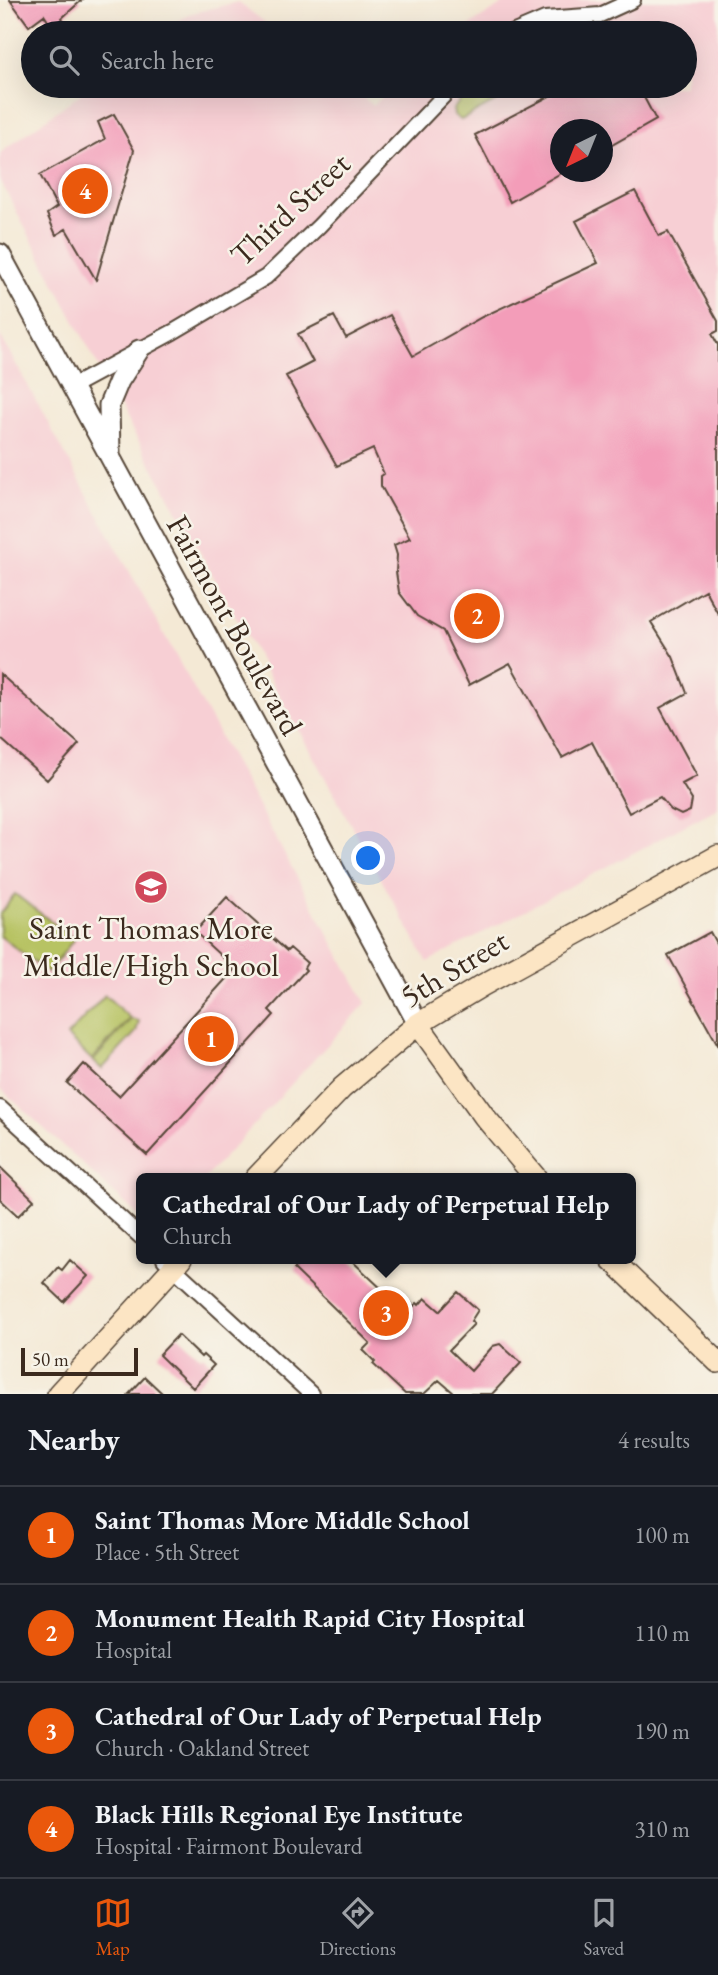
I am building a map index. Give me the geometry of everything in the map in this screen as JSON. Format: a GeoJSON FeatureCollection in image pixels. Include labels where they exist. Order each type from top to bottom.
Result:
{"type":"FeatureCollection","features":[{"type":"Feature","properties":{"kind":"main road","name":"5th Street"},"geometry":{"type":"LineString","coordinates":[[261,1173],[342,1088],[418,1024],[483,985],[718,856]]}},
{"type":"Feature","properties":{"kind":"main road"},"geometry":{"type":"LineString","coordinates":[[418,1024],[484,1116],[532,1173]]}},
{"type":"Feature","properties":{"kind":"main road"},"geometry":{"type":"LineString","coordinates":[[58,1394],[171,1264]]}},
{"type":"Feature","properties":{"kind":"main road"},"geometry":{"type":"LineString","coordinates":[[616,1264],[718,1362]]}},
{"type":"Feature","properties":{"kind":"street"},"geometry":{"type":"LineString","coordinates":[[540,21],[600,15],[633,0]]}},
{"type":"Feature","properties":{"kind":"street","name":"Third Street"},"geometry":{"type":"LineString","coordinates":[[71,387],[266,276],[319,226],[442,98]]}},
{"type":"Feature","properties":{"kind":"street","name":"Fairmont Boulevard"},"geometry":{"type":"LineString","coordinates":[[0,254],[418,1024]]}},
{"type":"Feature","properties":{"kind":"street"},"geometry":{"type":"LineString","coordinates":[[110,460],[109,405],[118,381],[139,350]]}},
{"type":"Feature","properties":{"kind":"street"},"geometry":{"type":"LineString","coordinates":[[0,1108],[136,1232]]}},
{"type":"Feature","properties":{"kind":"street"},"geometry":{"type":"LineString","coordinates":[[175,1264],[311,1394]]}},
{"type":"Feature","properties":{"kind":"shaded area"},"geometry":{"type":"Polygon","coordinates":[[[509,0],[718,0],[718,808],[427,962],[129,424],[0,180],[0,153],[75,98],[364,98],[373,105],[381,98],[697,98],[697,21],[477,21],[509,0]]]}},
{"type":"Feature","properties":{"kind":"shaded area"},"geometry":{"type":"Polygon","coordinates":[[[238,2],[263,21],[179,21],[189,14],[238,2]]]}},
{"type":"Feature","properties":{"kind":"shaded area","name":"Saint Thomas More Middle/High School"},"geometry":{"type":"Polygon","coordinates":[[[0,335],[366,1003],[210,1173],[136,1173],[136,1213],[0,1088],[0,335]]]}},
{"type":"Feature","properties":{"kind":"green space"},"geometry":{"type":"Polygon","coordinates":[[[463,98],[502,98],[461,120],[454,115],[453,109],[463,98]]]}},
{"type":"Feature","properties":{"kind":"green space"},"geometry":{"type":"Polygon","coordinates":[[[15,894],[74,939],[48,973],[0,936],[0,914],[15,894]]]}},
{"type":"Feature","properties":{"kind":"green space"},"geometry":{"type":"Polygon","coordinates":[[[105,995],[130,1018],[92,1060],[67,1036],[105,995]]]}},
{"type":"Feature","properties":{"kind":"green space"},"geometry":{"type":"Polygon","coordinates":[[[131,1019],[139,1021],[136,1032],[102,1069],[93,1061],[131,1019]]]}},
{"type":"Feature","properties":{"kind":"building"},"geometry":{"type":"Polygon","coordinates":[[[10,0],[82,0],[62,18],[64,21],[48,21],[44,15],[36,21],[25,21],[10,0]]]}},
{"type":"Feature","properties":{"kind":"building"},"geometry":{"type":"Polygon","coordinates":[[[546,98],[644,98],[656,120],[613,144],[613,119],[550,119],[550,179],[510,202],[475,135],[546,98]]]}},
{"type":"Feature","properties":{"kind":"building"},"geometry":{"type":"Polygon","coordinates":[[[114,114],[134,150],[96,280],[66,229],[56,235],[47,214],[57,207],[40,175],[105,139],[98,122],[114,114]]]}},
{"type":"Feature","properties":{"kind":"building"},"geometry":{"type":"Polygon","coordinates":[[[635,191],[659,236],[668,232],[718,321],[718,331],[712,334],[718,345],[718,614],[705,590],[651,622],[673,657],[687,693],[660,708],[697,776],[682,784],[692,800],[690,811],[681,815],[671,810],[660,797],[629,813],[592,742],[562,758],[510,663],[469,685],[443,631],[417,616],[399,592],[394,545],[410,538],[381,486],[381,476],[384,474],[373,449],[337,466],[286,376],[313,362],[298,334],[334,316],[346,338],[390,315],[413,356],[482,317],[598,263],[576,221],[635,191]]]}},
{"type":"Feature","properties":{"kind":"building"},"geometry":{"type":"Polygon","coordinates":[[[0,674],[79,744],[47,780],[0,738],[0,674]]]}},
{"type":"Feature","properties":{"kind":"building"},"geometry":{"type":"Polygon","coordinates":[[[227,897],[287,951],[290,948],[307,963],[304,968],[306,970],[269,1010],[274,1015],[147,1155],[67,1083],[84,1064],[119,1096],[235,969],[195,932],[227,897]]]}},
{"type":"Feature","properties":{"kind":"building"},"geometry":{"type":"Polygon","coordinates":[[[710,932],[718,947],[718,1045],[668,955],[710,932]]]}},
{"type":"Feature","properties":{"kind":"building"},"geometry":{"type":"Polygon","coordinates":[[[0,1167],[34,1200],[18,1216],[0,1199],[0,1167]]]}},
{"type":"Feature","properties":{"kind":"building"},"geometry":{"type":"Polygon","coordinates":[[[70,1260],[88,1276],[64,1302],[44,1283],[58,1267],[62,1270],[70,1260]]]}},
{"type":"Feature","properties":{"kind":"building"},"geometry":{"type":"Polygon","coordinates":[[[298,1264],[355,1264],[402,1308],[404,1306],[408,1309],[412,1304],[419,1305],[425,1298],[440,1311],[458,1292],[478,1310],[471,1321],[474,1324],[449,1350],[471,1371],[493,1346],[500,1344],[521,1363],[492,1394],[455,1394],[439,1380],[424,1394],[405,1394],[373,1364],[375,1362],[363,1350],[370,1343],[294,1269],[298,1264]]]}},
{"type":"Feature","properties":{"kind":"building"},"geometry":{"type":"Polygon","coordinates":[[[178,1335],[201,1357],[203,1355],[214,1365],[193,1388],[159,1355],[178,1335]]]}},
{"type":"Feature","properties":{"kind":"building"},"geometry":{"type":"Polygon","coordinates":[[[145,1377],[163,1394],[129,1394],[145,1377]]]}},
{"type":"Feature","properties":{"kind":"place","name":"Black Hills Regional Eye Institute"},"geometry":{"type":"Point","coordinates":[85,191]}},
{"type":"Feature","properties":{"kind":"place","name":"Monument Health Rapid City Hospital"},"geometry":{"type":"Point","coordinates":[477,616]}},
{"type":"Feature","properties":{"kind":"place","name":"Saint Thomas More Middle/High School"},"geometry":{"type":"Point","coordinates":[151,887]}},
{"type":"Feature","properties":{"kind":"place","name":"Saint Thomas More Middle School"},"geometry":{"type":"Point","coordinates":[211,1039]}},
{"type":"Feature","properties":{"kind":"place","name":"Cathedral of Our Lady of Perpetual Help"},"geometry":{"type":"Point","coordinates":[386,1313]}}]}
